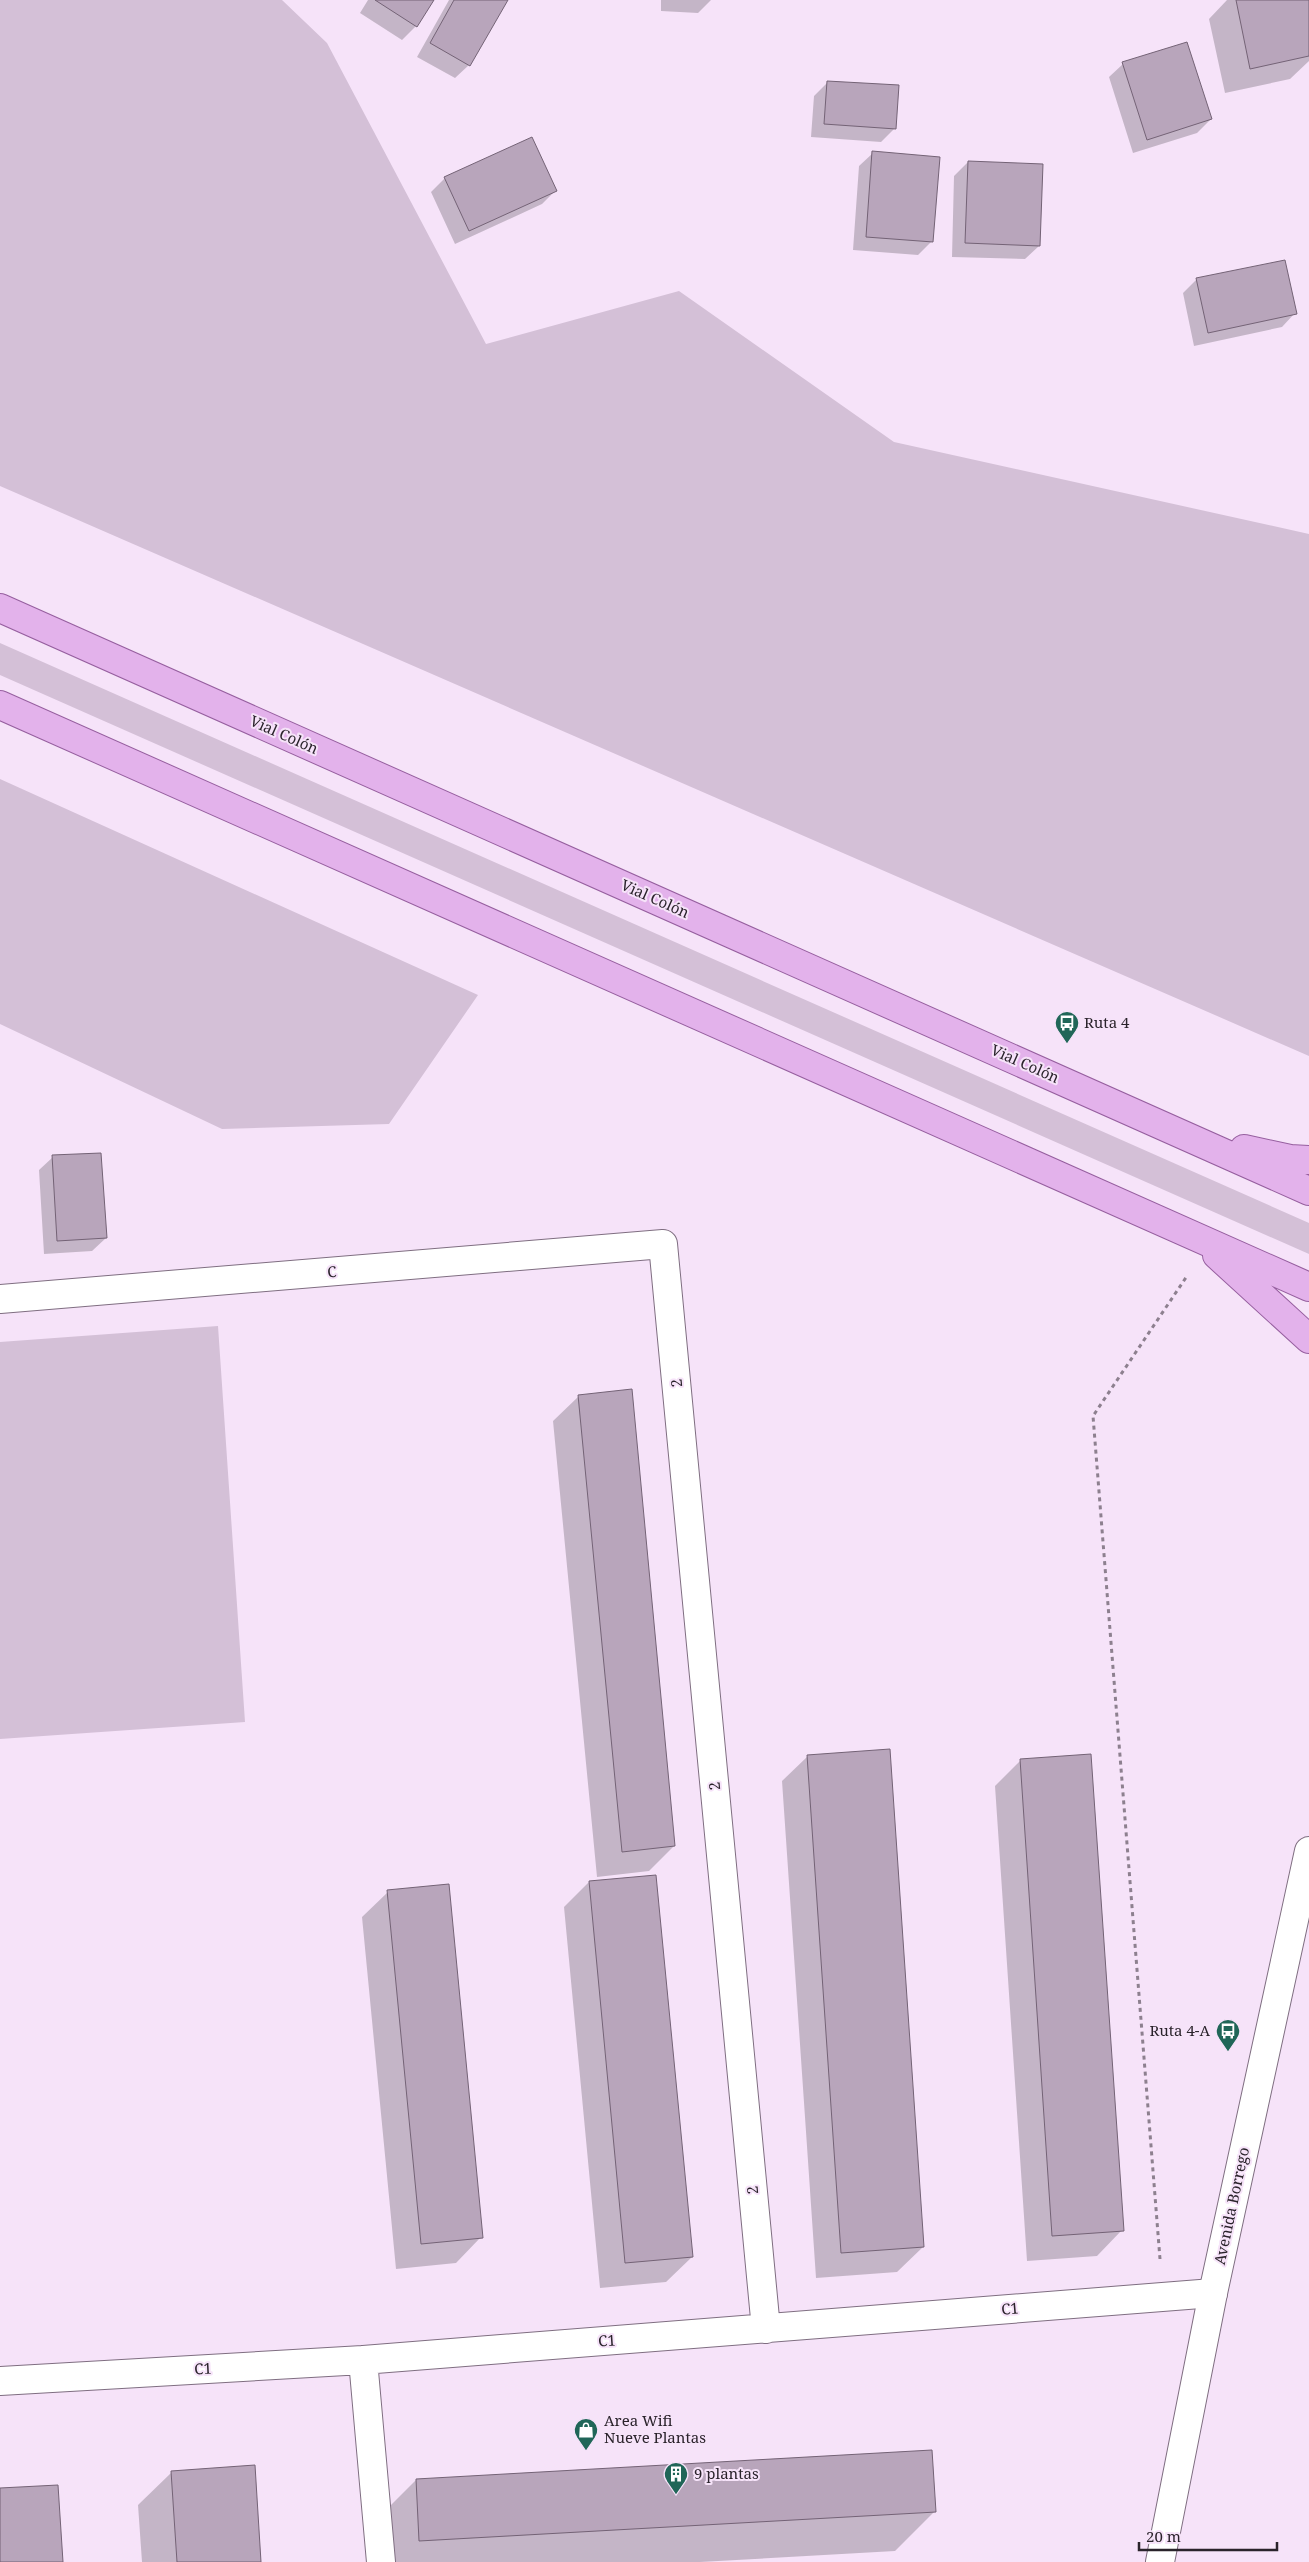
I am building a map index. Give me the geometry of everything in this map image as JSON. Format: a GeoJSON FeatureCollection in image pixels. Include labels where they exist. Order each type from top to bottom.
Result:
{"type":"FeatureCollection","features":[{"type":"Feature","properties":{"kind":"main road","name":"Vial Colón"},"geometry":{"type":"LineString","coordinates":[[0,608],[1309,1191]]}},
{"type":"Feature","properties":{"kind":"main road"},"geometry":{"type":"LineString","coordinates":[[0,705],[1309,1287]]}},
{"type":"Feature","properties":{"kind":"main road"},"geometry":{"type":"LineString","coordinates":[[1190,1138],[1290,1159],[1309,1160]]}},
{"type":"Feature","properties":{"kind":"main road"},"geometry":{"type":"LineString","coordinates":[[1197,1237],[1309,1339]]}},
{"type":"Feature","properties":{"kind":"street","name":"C"},"geometry":{"type":"LineString","coordinates":[[0,1299],[663,1244]]}},
{"type":"Feature","properties":{"kind":"street","name":"2"},"geometry":{"type":"LineString","coordinates":[[663,1244],[766,2329]]}},
{"type":"Feature","properties":{"kind":"street","name":"Avenida Borrego"},"geometry":{"type":"LineString","coordinates":[[1160,2562],[1213,2293],[1309,1851]]}},
{"type":"Feature","properties":{"kind":"street","name":"C1"},"geometry":{"type":"LineString","coordinates":[[0,2382],[363,2360],[1213,2293]]}},
{"type":"Feature","properties":{"kind":"street"},"geometry":{"type":"LineString","coordinates":[[363,2360],[381,2562]]}},
{"type":"Feature","properties":{"kind":"path"},"geometry":{"type":"LineString","coordinates":[[1163,2297],[1093,1416],[1190,1271]]}},
{"type":"Feature","properties":{"kind":"shaded area"},"geometry":{"type":"Polygon","coordinates":[[[0,0],[282,0],[327,43],[486,344],[679,291],[894,442],[1309,534],[1309,1056],[0,486],[0,0]]]}},
{"type":"Feature","properties":{"kind":"shaded area"},"geometry":{"type":"Polygon","coordinates":[[[0,643],[1309,1223],[1309,1254],[0,675],[0,643]]]}},
{"type":"Feature","properties":{"kind":"shaded area"},"geometry":{"type":"Polygon","coordinates":[[[0,779],[478,995],[389,1124],[222,1129],[0,1024],[0,779]]]}},
{"type":"Feature","properties":{"kind":"shaded area"},"geometry":{"type":"Polygon","coordinates":[[[218,1326],[245,1722],[0,1739],[0,1342],[218,1326]]]}},
{"type":"Feature","properties":{"kind":"building"},"geometry":{"type":"Polygon","coordinates":[[[375,0],[434,0],[417,27],[375,0]]]}},
{"type":"Feature","properties":{"kind":"building"},"geometry":{"type":"Polygon","coordinates":[[[454,0],[508,0],[470,66],[430,43],[454,0]]]}},
{"type":"Feature","properties":{"kind":"building"},"geometry":{"type":"Polygon","coordinates":[[[1236,0],[1309,0],[1309,56],[1250,69],[1236,0]]]}},
{"type":"Feature","properties":{"kind":"building"},"geometry":{"type":"Polygon","coordinates":[[[1187,42],[1212,119],[1147,140],[1122,62],[1187,42]]]}},
{"type":"Feature","properties":{"kind":"building"},"geometry":{"type":"Polygon","coordinates":[[[827,81],[899,85],[896,129],[824,124],[827,81]]]}},
{"type":"Feature","properties":{"kind":"building"},"geometry":{"type":"Polygon","coordinates":[[[532,137],[557,191],[469,231],[444,177],[532,137]]]}},
{"type":"Feature","properties":{"kind":"building"},"geometry":{"type":"Polygon","coordinates":[[[872,151],[940,157],[933,242],[866,237],[872,151]]]}},
{"type":"Feature","properties":{"kind":"building"},"geometry":{"type":"Polygon","coordinates":[[[968,161],[1043,164],[1040,246],[965,243],[968,161]]]}},
{"type":"Feature","properties":{"kind":"building"},"geometry":{"type":"Polygon","coordinates":[[[1285,260],[1297,314],[1208,333],[1196,278],[1285,260]]]}},
{"type":"Feature","properties":{"kind":"building"},"geometry":{"type":"Polygon","coordinates":[[[101,1153],[107,1238],[57,1241],[52,1155],[101,1153]]]}},
{"type":"Feature","properties":{"kind":"building"},"geometry":{"type":"Polygon","coordinates":[[[632,1389],[675,1846],[622,1852],[578,1395],[632,1389]]]}},
{"type":"Feature","properties":{"kind":"building"},"geometry":{"type":"Polygon","coordinates":[[[890,1749],[924,2247],[841,2253],[807,1755],[890,1749]]]}},
{"type":"Feature","properties":{"kind":"building"},"geometry":{"type":"Polygon","coordinates":[[[1091,1754],[1124,2231],[1052,2236],[1020,1759],[1091,1754]]]}},
{"type":"Feature","properties":{"kind":"building"},"geometry":{"type":"Polygon","coordinates":[[[656,1875],[693,2257],[625,2263],[589,1881],[656,1875]]]}},
{"type":"Feature","properties":{"kind":"building"},"geometry":{"type":"Polygon","coordinates":[[[449,1884],[483,2238],[421,2244],[387,1890],[449,1884]]]}},
{"type":"Feature","properties":{"kind":"building","name":"9 plantas"},"geometry":{"type":"Polygon","coordinates":[[[932,2450],[936,2512],[419,2541],[416,2479],[932,2450]]]}},
{"type":"Feature","properties":{"kind":"building"},"geometry":{"type":"Polygon","coordinates":[[[255,2465],[261,2562],[177,2562],[171,2471],[255,2465]]]}},
{"type":"Feature","properties":{"kind":"building"},"geometry":{"type":"Polygon","coordinates":[[[58,2485],[63,2562],[0,2562],[0,2488],[58,2485]]]}},
{"type":"Feature","properties":{"kind":"place","name":"Ruta 4"},"geometry":{"type":"Point","coordinates":[1067,1044]}},
{"type":"Feature","properties":{"kind":"place","name":"Ruta 4-A"},"geometry":{"type":"Point","coordinates":[1228,2052]}},
{"type":"Feature","properties":{"kind":"place","name":"Area Wifi Nueve Plantas"},"geometry":{"type":"Point","coordinates":[586,2451]}},
{"type":"Feature","properties":{"kind":"place","name":"9 plantas"},"geometry":{"type":"Point","coordinates":[676,2495]}}]}
